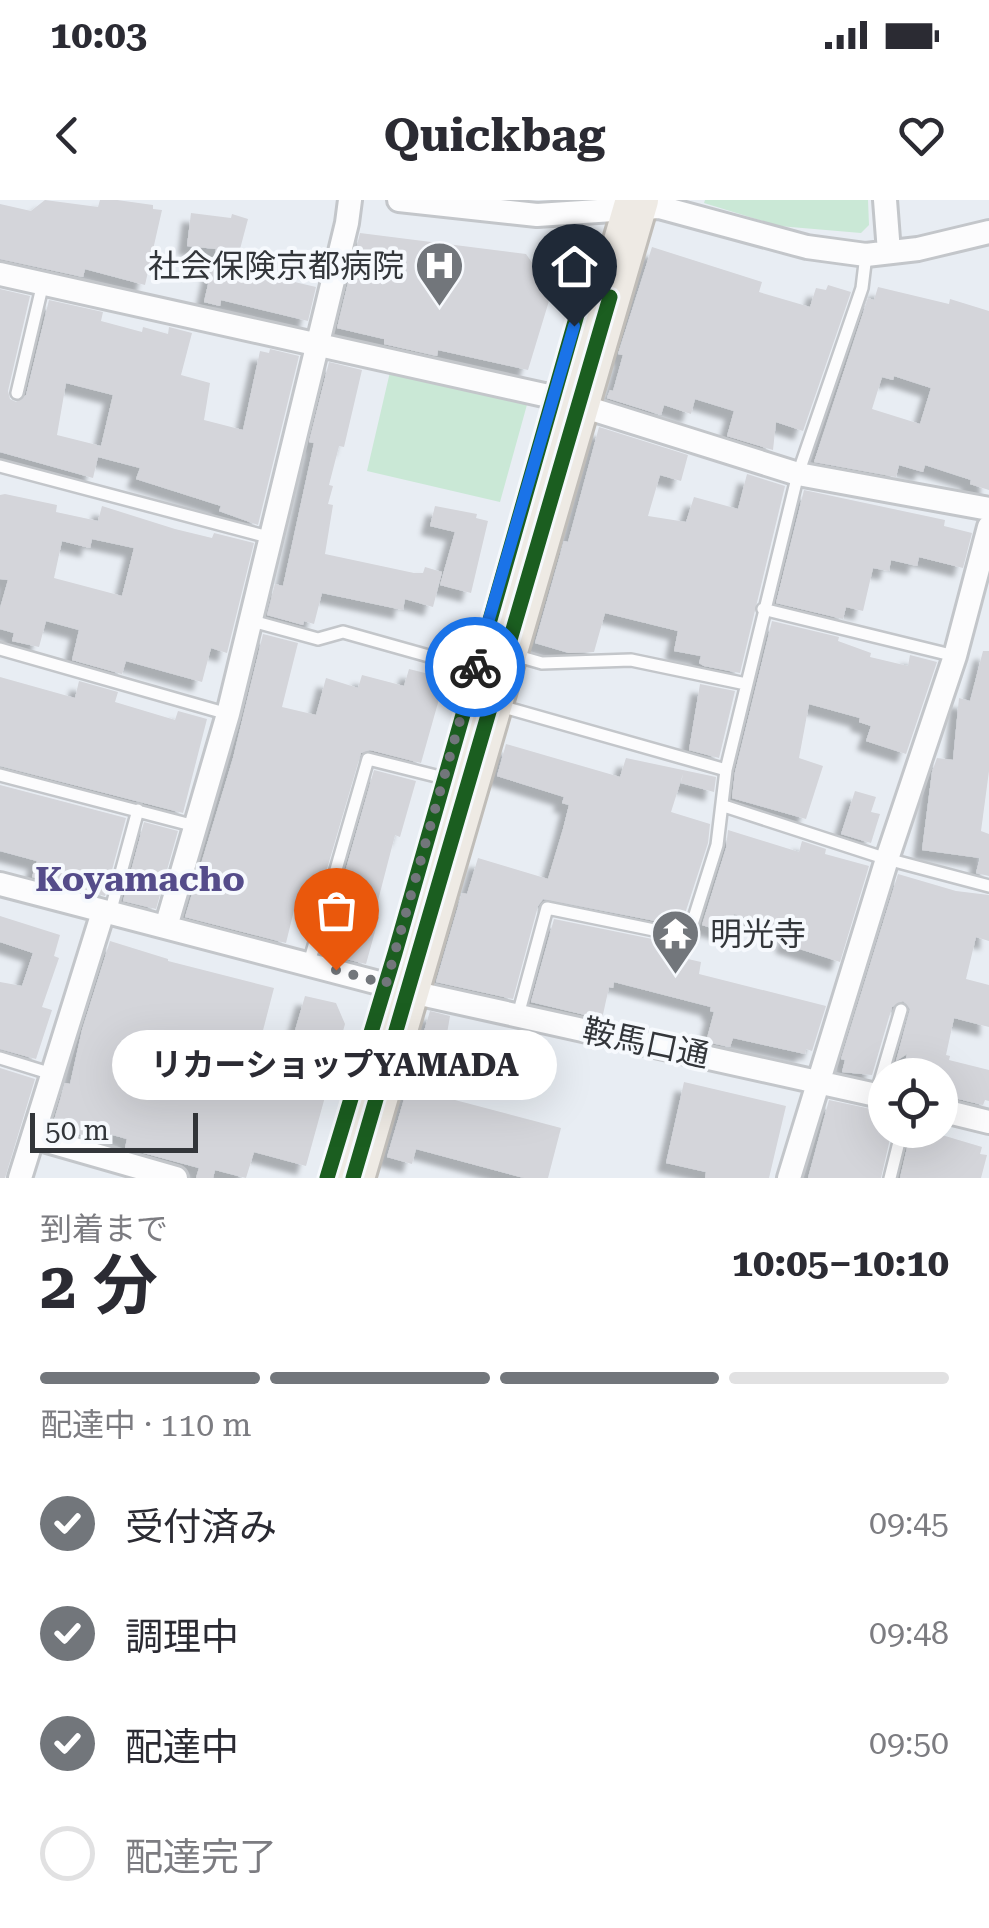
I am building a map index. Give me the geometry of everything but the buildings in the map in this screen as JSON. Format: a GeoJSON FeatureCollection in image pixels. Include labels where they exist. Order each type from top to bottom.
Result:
{"type":"FeatureCollection","features":[{"type":"Feature","properties":{"kind":"highway"},"geometry":{"type":"LineString","coordinates":[[326,1178],[396,986],[622,205]]}},
{"type":"Feature","properties":{"kind":"highway"},"geometry":{"type":"LineString","coordinates":[[353,1178],[444,778],[484,681]]}},
{"type":"Feature","properties":{"kind":"street"},"geometry":{"type":"LineString","coordinates":[[166,927],[252,621],[348,222],[350,200]]}},
{"type":"Feature","properties":{"kind":"street"},"geometry":{"type":"LineString","coordinates":[[399,200],[536,215],[622,205],[659,207],[807,248],[878,254],[989,232]]}},
{"type":"Feature","properties":{"kind":"street"},"geometry":{"type":"LineString","coordinates":[[878,254],[885,200]]}},
{"type":"Feature","properties":{"kind":"street"},"geometry":{"type":"LineString","coordinates":[[0,274],[565,401],[798,474],[989,509]]}},
{"type":"Feature","properties":{"kind":"street"},"geometry":{"type":"LineString","coordinates":[[789,1178],[887,859],[955,656],[989,527]]}},
{"type":"Feature","properties":{"kind":"street","name":"鞍馬口通"},"geometry":{"type":"LineString","coordinates":[[0,884],[396,986],[868,1093]]}},
{"type":"Feature","properties":{"kind":"street"},"geometry":{"type":"LineString","coordinates":[[20,1178],[107,912]]}},
{"type":"Feature","properties":{"kind":"street"},"geometry":{"type":"LineString","coordinates":[[958,1114],[989,1122]]}},
{"type":"Feature","properties":{"kind":"street"},"geometry":{"type":"LineString","coordinates":[[32,1136],[176,1178]]}},
{"type":"Feature","properties":{"kind":"lane"},"geometry":{"type":"LineString","coordinates":[[518,1015],[547,908],[688,937],[718,845],[726,770],[798,474],[862,288],[878,254]]}},
{"type":"Feature","properties":{"kind":"lane"},"geometry":{"type":"LineString","coordinates":[[17,393],[43,283]]}},
{"type":"Feature","properties":{"kind":"lane"},"geometry":{"type":"LineString","coordinates":[[0,466],[272,538]]}},
{"type":"Feature","properties":{"kind":"lane"},"geometry":{"type":"LineString","coordinates":[[763,609],[955,656]]}},
{"type":"Feature","properties":{"kind":"lane"},"geometry":{"type":"LineString","coordinates":[[252,621],[318,639],[344,632],[726,770]]}},
{"type":"Feature","properties":{"kind":"lane"},"geometry":{"type":"LineString","coordinates":[[0,650],[228,714]]}},
{"type":"Feature","properties":{"kind":"lane"},"geometry":{"type":"LineString","coordinates":[[484,681],[542,663],[632,660],[746,684]]}},
{"type":"Feature","properties":{"kind":"lane"},"geometry":{"type":"LineString","coordinates":[[309,963],[368,759],[444,778]]}},
{"type":"Feature","properties":{"kind":"lane"},"geometry":{"type":"LineString","coordinates":[[0,775],[195,826]]}},
{"type":"Feature","properties":{"kind":"lane"},"geometry":{"type":"LineString","coordinates":[[724,806],[887,859],[989,886]]}},
{"type":"Feature","properties":{"kind":"lane"},"geometry":{"type":"LineString","coordinates":[[107,912],[138,810]]}},
{"type":"Feature","properties":{"kind":"lane"},"geometry":{"type":"LineString","coordinates":[[890,1058],[901,1010]]}},
{"type":"Feature","properties":{"kind":"lane"},"geometry":{"type":"LineString","coordinates":[[0,1058],[52,1074]]}},
{"type":"Feature","properties":{"kind":"lane"},"geometry":{"type":"LineString","coordinates":[[890,1178],[898,1148]]}},
{"type":"Feature","properties":{"kind":"green space"},"geometry":{"type":"Polygon","coordinates":[[[868,200],[869,225],[861,233],[779,226],[704,203],[868,200]]]}},
{"type":"Feature","properties":{"kind":"green space"},"geometry":{"type":"Polygon","coordinates":[[[390,372],[528,401],[500,502],[367,471],[390,372]]]}},
{"type":"Feature","properties":{"kind":"cycle path"},"geometry":{"type":"LineString","coordinates":[[327,1178],[584,290]]}},
{"type":"Feature","properties":{"kind":"cycle path"},"geometry":{"type":"LineString","coordinates":[[353,1178],[610,297]]}},
{"type":"Feature","properties":{"kind":"way so far"},"geometry":{"type":"LineString","coordinates":[[336,970],[386,984],[475,667]]}},
{"type":"Feature","properties":{"kind":"place","name":"社会保険京都病院"},"geometry":{"type":"Point","coordinates":[439,308]}},
{"type":"Feature","properties":{"kind":"place","name":"リカーショップYAMADA"},"geometry":{"type":"Point","coordinates":[336,970]}},
{"type":"Feature","properties":{"kind":"place","name":"明光寺"},"geometry":{"type":"Point","coordinates":[675,976]}},
{"type":"Feature","properties":{"kind":"district","name":"Koyamacho"},"geometry":{"type":"Point","coordinates":[140,879]}},
{"type":"Feature","properties":{"kind":"route"},"geometry":{"type":"LineString","coordinates":[[475,667],[574,326]]}}]}
